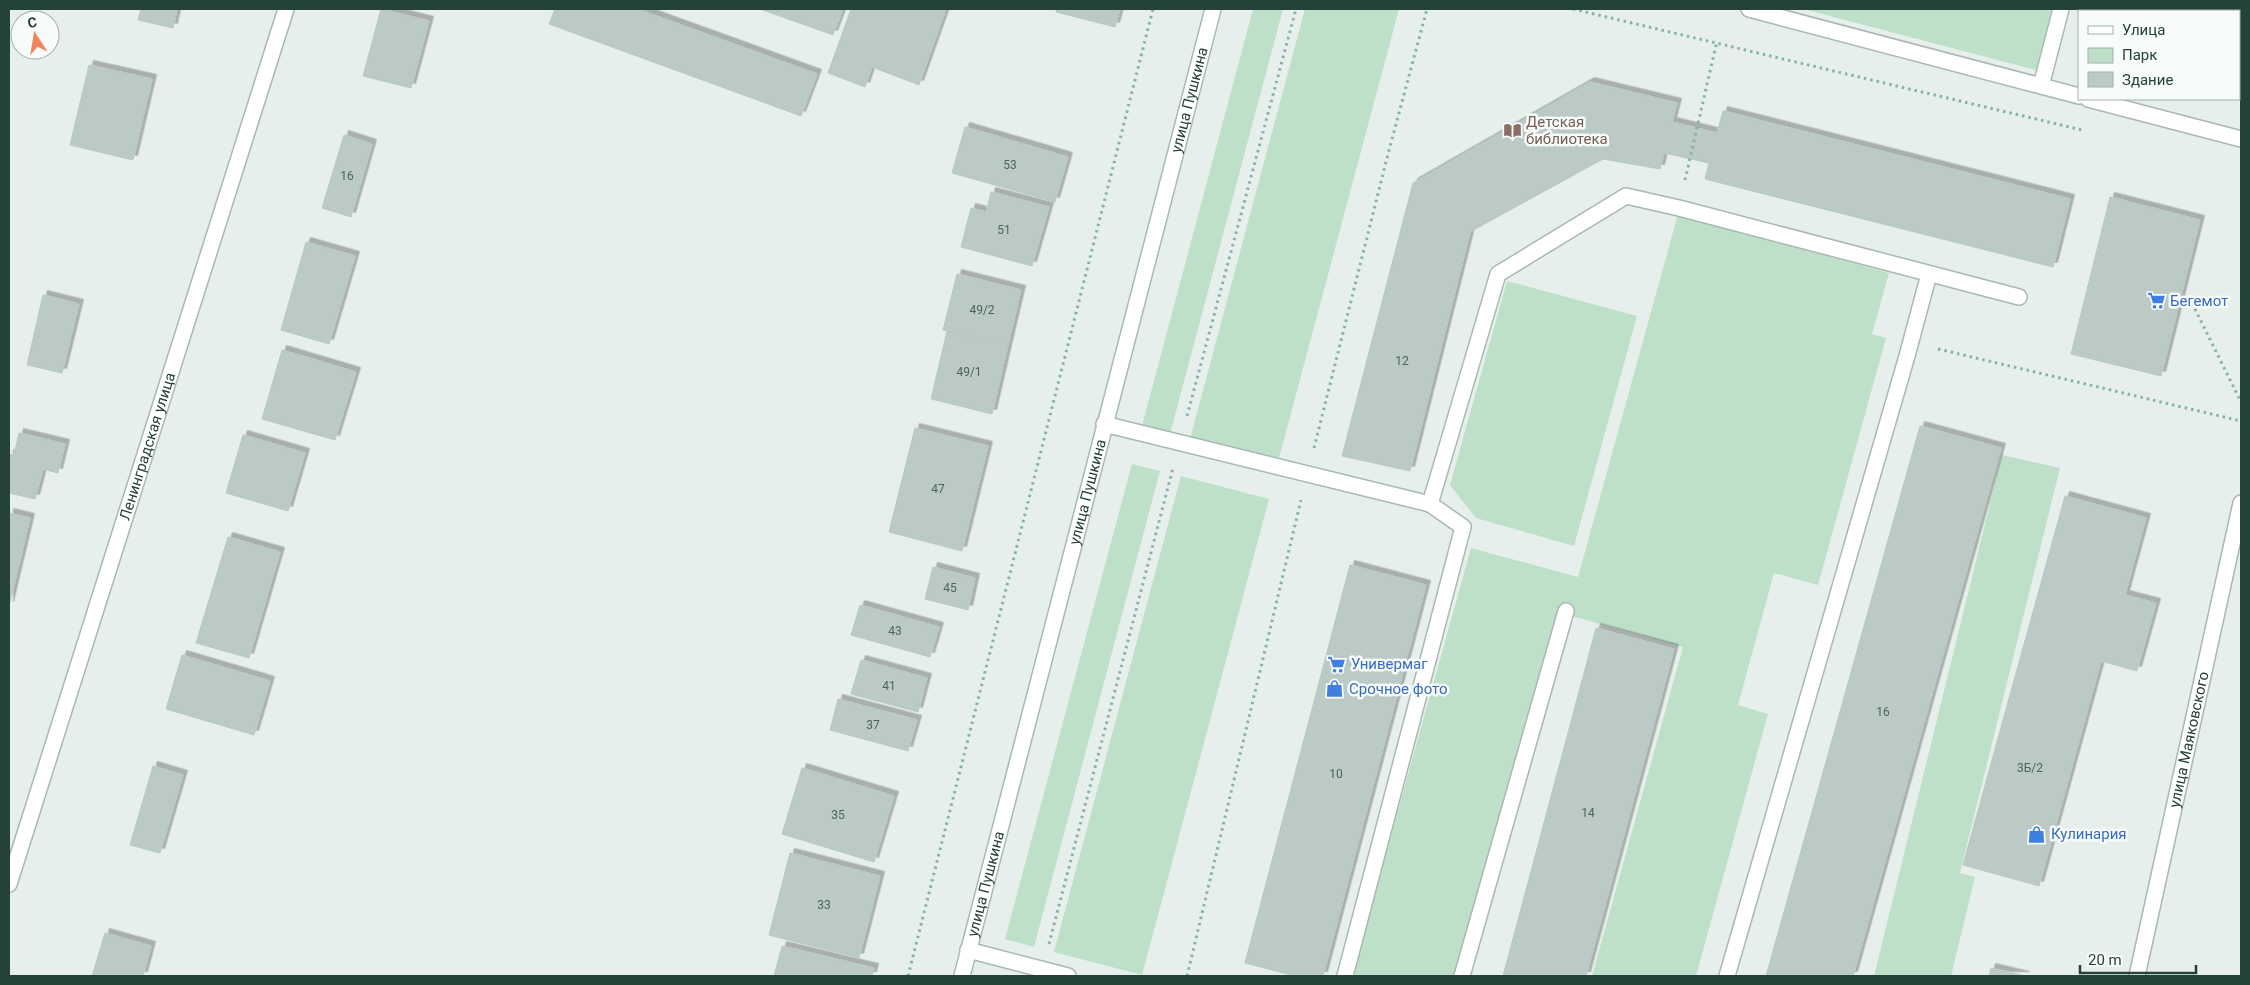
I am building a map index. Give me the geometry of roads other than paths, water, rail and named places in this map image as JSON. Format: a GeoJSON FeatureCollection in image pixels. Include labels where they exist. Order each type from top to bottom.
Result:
{"type":"FeatureCollection","features":[{"type":"Feature","properties":{"kind":"street","name":"Ленинградская улица"},"geometry":{"type":"LineString","coordinates":[[9,884],[286,9]]}},
{"type":"Feature","properties":{"kind":"street","name":"улица Пушкина"},"geometry":{"type":"LineString","coordinates":[[962,976],[1213,9]]}},
{"type":"Feature","properties":{"kind":"street"},"geometry":{"type":"LineString","coordinates":[[1749,9],[2078,96]]}},
{"type":"Feature","properties":{"kind":"street"},"geometry":{"type":"LineString","coordinates":[[2041,86],[2061,9]]}},
{"type":"Feature","properties":{"kind":"street"},"geometry":{"type":"LineString","coordinates":[[2092,100],[2241,139]]}},
{"type":"Feature","properties":{"kind":"street"},"geometry":{"type":"LineString","coordinates":[[1430,504],[1498,274],[1626,196],[1679,208],[2019,297]]}},
{"type":"Feature","properties":{"kind":"street"},"geometry":{"type":"LineString","coordinates":[[1727,976],[1911,342],[1929,274]]}},
{"type":"Feature","properties":{"kind":"street"},"geometry":{"type":"LineString","coordinates":[[1104,424],[1430,504],[1463,527],[1345,976]]}},
{"type":"Feature","properties":{"kind":"street","name":"улица Маяковского"},"geometry":{"type":"LineString","coordinates":[[2137,976],[2241,503]]}},
{"type":"Feature","properties":{"kind":"street"},"geometry":{"type":"LineString","coordinates":[[1462,976],[1566,611]]}},
{"type":"Feature","properties":{"kind":"street"},"geometry":{"type":"LineString","coordinates":[[968,950],[1068,976]]}},
{"type":"Feature","properties":{"kind":"place","name":"Детская библиотека"},"geometry":{"type":"Point","coordinates":[1512,131]}},
{"type":"Feature","properties":{"kind":"place","name":"Бегемот"},"geometry":{"type":"Point","coordinates":[2156,301]}},
{"type":"Feature","properties":{"kind":"place","name":"Универмаг"},"geometry":{"type":"Point","coordinates":[1337,664]}},
{"type":"Feature","properties":{"kind":"place","name":"Срочное фото"},"geometry":{"type":"Point","coordinates":[1335,689]}},
{"type":"Feature","properties":{"kind":"place","name":"Кулинария"},"geometry":{"type":"Point","coordinates":[2037,834]}}]}
